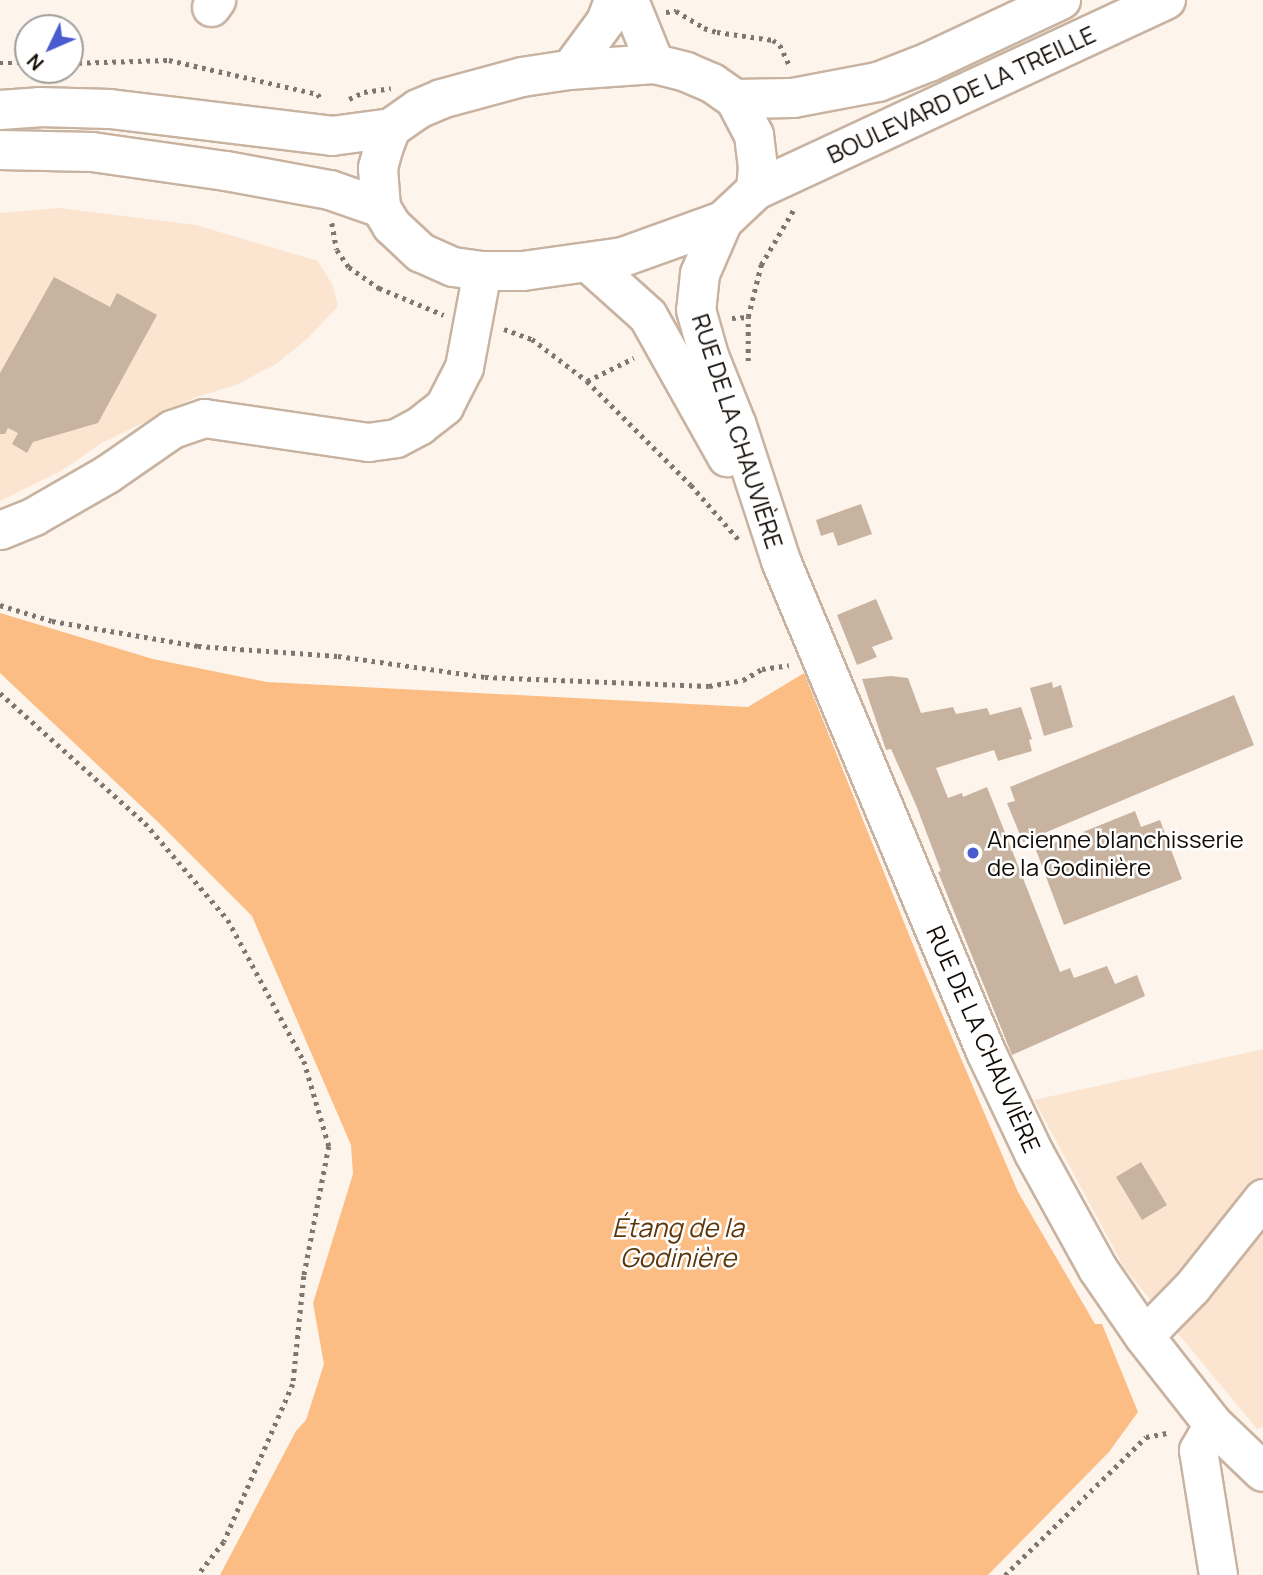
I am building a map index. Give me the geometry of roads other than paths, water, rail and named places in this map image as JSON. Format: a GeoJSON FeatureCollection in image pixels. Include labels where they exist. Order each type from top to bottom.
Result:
{"type":"FeatureCollection","features":[{"type":"Feature","properties":{"kind":"main road","name":"BOULEVARD DE LA TREILLE"},"geometry":{"type":"LineString","coordinates":[[735,99],[793,98],[878,82],[929,62],[1061,0]]}},
{"type":"Feature","properties":{"kind":"main road","name":"BOULEVARD DE LA TREILLE"},"geometry":{"type":"LineString","coordinates":[[723,221],[756,190],[800,168],[1166,0]]}},
{"type":"Feature","properties":{"kind":"main road"},"geometry":{"type":"LineString","coordinates":[[723,221],[655,247],[589,263],[523,271],[482,271],[453,267],[421,253],[391,226],[381,208],[378,168],[391,128],[405,117],[441,99],[523,77],[569,70],[655,64],[703,79],[735,99],[757,148],[756,190]]}},
{"type":"Feature","properties":{"kind":"main road"},"geometry":{"type":"LineString","coordinates":[[0,110],[39,107],[110,109],[332,127],[391,128]]}},
{"type":"Feature","properties":{"kind":"main road"},"geometry":{"type":"LineString","coordinates":[[0,150],[92,152],[226,171],[330,190],[381,208]]}},
{"type":"Feature","properties":{"kind":"main road","name":"RUE DE LA CHAUVIÈRE"},"geometry":{"type":"LineString","coordinates":[[723,221],[700,274],[696,310],[764,556]]}},
{"type":"Feature","properties":{"kind":"main road","name":"RUE DE LA CHAUVIÈRE"},"geometry":{"type":"LineString","coordinates":[[589,263],[648,316],[664,343],[764,556],[818,652],[986,1052],[1034,1153],[1098,1269],[1144,1336],[1213,1424],[1263,1472]]}},
{"type":"Feature","properties":{"kind":"street"},"geometry":{"type":"LineString","coordinates":[[569,70],[605,21],[625,6],[655,64]]}},
{"type":"Feature","properties":{"kind":"street"},"geometry":{"type":"LineString","coordinates":[[0,530],[34,516],[97,480],[172,429],[204,418],[358,441],[396,438],[420,425],[444,406],[464,367],[482,271]]}},
{"type":"Feature","properties":{"kind":"street"},"geometry":{"type":"LineString","coordinates":[[1144,1336],[1192,1287],[1263,1198]]}},
{"type":"Feature","properties":{"kind":"street"},"geometry":{"type":"LineString","coordinates":[[1213,1424],[1198,1450],[1217,1575]]}},
{"type":"Feature","properties":{"kind":"water","name":"Étang de la Godinière"},"geometry":{"type":"Polygon","coordinates":[[[0,613],[153,659],[267,682],[748,707],[804,673],[922,967],[1018,1192],[1095,1324],[1102,1324],[1138,1412],[1109,1452],[988,1575],[220,1575],[296,1431],[306,1420],[324,1364],[313,1303],[353,1174],[351,1145],[252,916],[157,821],[0,673],[0,613]]]}},
{"type":"Feature","properties":{"kind":"place","name":"Ancienne blanchisserie de la Godinière"},"geometry":{"type":"Point","coordinates":[973,853]}}]}
